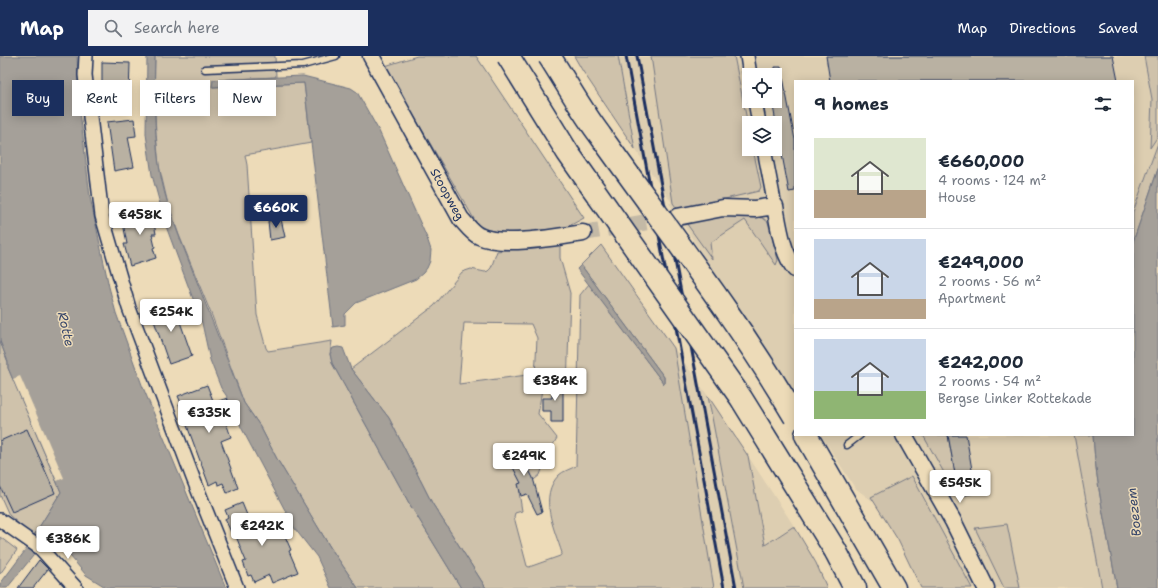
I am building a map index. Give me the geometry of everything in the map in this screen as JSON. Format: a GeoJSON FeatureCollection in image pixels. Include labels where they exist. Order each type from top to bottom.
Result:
{"type":"FeatureCollection","features":[{"type":"Feature","properties":{"kind":"highway"},"geometry":{"type":"LineString","coordinates":[[508,56],[568,153],[741,398],[835,550],[855,588]]}},
{"type":"Feature","properties":{"kind":"highway"},"geometry":{"type":"LineString","coordinates":[[549,56],[598,134],[717,296],[794,414]]}},
{"type":"Feature","properties":{"kind":"highway"},"geometry":{"type":"LineString","coordinates":[[807,436],[894,588]]}},
{"type":"Feature","properties":{"kind":"street"},"geometry":{"type":"LineString","coordinates":[[86,56],[85,76],[102,216],[129,308],[193,478],[237,588]]}},
{"type":"Feature","properties":{"kind":"street","name":"Stoopweg"},"geometry":{"type":"LineString","coordinates":[[371,56],[461,219],[478,236],[502,241],[556,237],[583,233]]}},
{"type":"Feature","properties":{"kind":"street"},"geometry":{"type":"LineString","coordinates":[[747,56],[749,68]]}},
{"type":"Feature","properties":{"kind":"street"},"geometry":{"type":"LineString","coordinates":[[765,156],[782,240],[788,258],[794,267]]}},
{"type":"Feature","properties":{"kind":"street"},"geometry":{"type":"LineString","coordinates":[[676,217],[723,208],[755,209],[775,206]]}},
{"type":"Feature","properties":{"kind":"street"},"geometry":{"type":"LineString","coordinates":[[905,436],[946,507],[986,588]]}},
{"type":"Feature","properties":{"kind":"street"},"geometry":{"type":"LineString","coordinates":[[0,520],[36,545],[76,588]]}},
{"type":"Feature","properties":{"kind":"lane"},"geometry":{"type":"LineString","coordinates":[[205,69],[303,65],[336,56]]}},
{"type":"Feature","properties":{"kind":"lane"},"geometry":{"type":"LineString","coordinates":[[847,445],[859,436]]}},
{"type":"Feature","properties":{"kind":"shaded area"},"geometry":{"type":"Polygon","coordinates":[[[155,56],[275,56],[276,77],[213,80],[213,87],[218,87],[218,116],[276,116],[276,84],[304,83],[311,143],[245,155],[247,165],[257,315],[266,348],[268,351],[332,341],[330,354],[332,363],[409,503],[461,588],[358,588],[330,547],[277,459],[260,426],[244,403],[167,200],[159,166],[155,116],[210,116],[210,80],[154,80],[155,56]]]}},
{"type":"Feature","properties":{"kind":"shaded area"},"geometry":{"type":"Polygon","coordinates":[[[417,56],[476,56],[584,218],[569,226],[544,231],[500,233],[486,229],[477,224],[385,66],[417,56]]]}},
{"type":"Feature","properties":{"kind":"shaded area"},"geometry":{"type":"Polygon","coordinates":[[[574,56],[618,56],[635,149],[582,70],[574,56]]]}},
{"type":"Feature","properties":{"kind":"shaded area"},"geometry":{"type":"Polygon","coordinates":[[[618,56],[1158,56],[1158,259],[1134,335],[1134,80],[794,80],[794,394],[669,203],[672,203],[635,149],[618,56]]]}},
{"type":"Feature","properties":{"kind":"shaded area"},"geometry":{"type":"Polygon","coordinates":[[[651,56],[734,56],[742,95],[742,108],[745,108],[746,116],[742,116],[742,156],[754,156],[761,187],[759,191],[678,210],[673,203],[651,56]]]}},
{"type":"Feature","properties":{"kind":"shaded area"},"geometry":{"type":"Polygon","coordinates":[[[1144,56],[1158,56],[1158,136],[1150,148],[1152,99],[1144,56]]]}},
{"type":"Feature","properties":{"kind":"shaded area"},"geometry":{"type":"Polygon","coordinates":[[[1158,143],[1158,169],[1134,239],[1134,209],[1158,143]]]}},
{"type":"Feature","properties":{"kind":"shaded area"},"geometry":{"type":"Polygon","coordinates":[[[721,214],[753,215],[768,222],[778,260],[776,265],[745,220],[710,243],[712,259],[684,220],[721,214]]]}},
{"type":"Feature","properties":{"kind":"shaded area"},"geometry":{"type":"Polygon","coordinates":[[[560,245],[560,258],[570,293],[567,390],[542,389],[538,414],[557,438],[547,455],[540,475],[519,492],[522,511],[515,513],[514,517],[527,566],[529,567],[560,556],[562,553],[552,523],[549,493],[553,483],[559,475],[576,466],[580,295],[589,284],[664,384],[664,377],[581,265],[601,245],[674,348],[714,588],[486,588],[432,503],[389,418],[351,369],[434,306],[462,272],[471,269],[485,272],[488,271],[491,268],[497,251],[560,245]],[[464,323],[459,384],[527,375],[535,377],[537,338],[531,324],[464,323]]]}},
{"type":"Feature","properties":{"kind":"shaded area"},"geometry":{"type":"Polygon","coordinates":[[[0,341],[8,362],[8,368],[61,492],[33,537],[9,515],[0,495],[0,341]]]}},
{"type":"Feature","properties":{"kind":"shaded area"},"geometry":{"type":"Polygon","coordinates":[[[674,348],[708,396],[744,588],[714,588],[674,348]]]}},
{"type":"Feature","properties":{"kind":"shaded area"},"geometry":{"type":"Polygon","coordinates":[[[708,396],[748,456],[765,545],[794,526],[816,563],[827,588],[744,588],[708,396]]]}},
{"type":"Feature","properties":{"kind":"shaded area"},"geometry":{"type":"Polygon","coordinates":[[[822,436],[1122,436],[1141,588],[925,588],[891,515],[855,488],[822,436]]]}},
{"type":"Feature","properties":{"kind":"shaded area"},"geometry":{"type":"Polygon","coordinates":[[[924,436],[948,436],[959,496],[957,496],[924,436]]]}},
{"type":"Feature","properties":{"kind":"shaded area"},"geometry":{"type":"Polygon","coordinates":[[[1074,436],[1093,436],[1100,493],[1117,588],[1102,588],[1074,436]]]}},
{"type":"Feature","properties":{"kind":"shaded area"},"geometry":{"type":"Polygon","coordinates":[[[748,456],[794,526],[765,545],[748,456]]]}},
{"type":"Feature","properties":{"kind":"shaded area"},"geometry":{"type":"Polygon","coordinates":[[[912,476],[972,588],[921,588],[898,540],[871,497],[912,476]]]}},
{"type":"Feature","properties":{"kind":"shaded area"},"geometry":{"type":"Polygon","coordinates":[[[1007,524],[1020,588],[1004,588],[975,528],[1007,524]]]}},
{"type":"Feature","properties":{"kind":"shaded area"},"geometry":{"type":"Polygon","coordinates":[[[0,537],[17,550],[0,574],[0,537]]]}},
{"type":"Feature","properties":{"kind":"water","name":"Rotte"},"geometry":{"type":"Polygon","coordinates":[[[0,56],[77,56],[78,80],[72,80],[72,116],[81,116],[90,197],[116,313],[142,385],[226,588],[107,588],[86,575],[60,544],[47,546],[42,545],[7,588],[0,588],[0,584],[34,539],[33,537],[61,492],[8,368],[8,362],[0,341],[0,56]]]}},
{"type":"Feature","properties":{"kind":"water"},"geometry":{"type":"Polygon","coordinates":[[[147,56],[155,56],[155,80],[147,80],[147,56]]]}},
{"type":"Feature","properties":{"kind":"water"},"geometry":{"type":"Polygon","coordinates":[[[303,76],[351,88],[357,92],[379,131],[427,238],[431,250],[430,261],[423,273],[416,279],[356,303],[345,314],[345,325],[333,327],[304,83],[276,84],[276,80],[218,80],[218,87],[212,87],[213,80],[303,76]]]}},
{"type":"Feature","properties":{"kind":"water"},"geometry":{"type":"Polygon","coordinates":[[[146,116],[155,116],[159,165],[168,205],[244,403],[260,426],[277,459],[330,547],[358,588],[331,588],[317,557],[295,529],[221,388],[210,360],[202,323],[167,229],[152,175],[146,134],[146,116]]]}},
{"type":"Feature","properties":{"kind":"water","name":"Boezem"},"geometry":{"type":"Polygon","coordinates":[[[1158,169],[1158,588],[1117,588],[1100,493],[1093,436],[1134,436],[1134,239],[1158,169]]]}},
{"type":"Feature","properties":{"kind":"water"},"geometry":{"type":"Polygon","coordinates":[[[581,265],[664,377],[664,384],[577,269],[581,265]]]}},
{"type":"Feature","properties":{"kind":"water"},"geometry":{"type":"Polygon","coordinates":[[[333,348],[343,348],[351,369],[389,418],[432,503],[486,588],[461,588],[409,503],[332,363],[330,354],[333,348]]]}},
{"type":"Feature","properties":{"kind":"pier"},"geometry":{"type":"Polygon","coordinates":[[[20,376],[64,478],[57,481],[13,379],[20,376]]]}},
{"type":"Feature","properties":{"kind":"building"},"geometry":{"type":"Polygon","coordinates":[[[826,56],[1113,56],[1118,80],[830,80],[826,56]]]}},
{"type":"Feature","properties":{"kind":"building"},"geometry":{"type":"Polygon","coordinates":[[[102,62],[130,63],[130,80],[102,80],[102,62]]]}},
{"type":"Feature","properties":{"kind":"building"},"geometry":{"type":"Polygon","coordinates":[[[782,72],[794,135],[794,191],[789,192],[782,155],[782,116],[775,116],[773,108],[782,108],[782,72]]]}},
{"type":"Feature","properties":{"kind":"building"},"geometry":{"type":"Polygon","coordinates":[[[134,119],[136,136],[128,137],[134,167],[114,171],[107,122],[134,119]]]}},
{"type":"Feature","properties":{"kind":"building"},"geometry":{"type":"Polygon","coordinates":[[[151,206],[156,234],[152,234],[155,247],[153,248],[156,258],[130,266],[124,244],[127,244],[122,218],[135,216],[134,209],[151,206]]]}},
{"type":"Feature","properties":{"kind":"building"},"geometry":{"type":"Polygon","coordinates":[[[281,219],[285,237],[270,240],[268,221],[281,219]]]}},
{"type":"Feature","properties":{"kind":"building"},"geometry":{"type":"Polygon","coordinates":[[[173,302],[192,356],[169,364],[152,315],[155,314],[153,309],[173,302]]]}},
{"type":"Feature","properties":{"kind":"building"},"geometry":{"type":"Polygon","coordinates":[[[552,379],[563,379],[563,422],[551,422],[551,411],[542,411],[542,398],[552,398],[552,379]]]}},
{"type":"Feature","properties":{"kind":"building"},"geometry":{"type":"Polygon","coordinates":[[[207,385],[214,403],[227,398],[232,414],[224,417],[231,437],[221,441],[238,488],[227,493],[223,483],[218,485],[217,481],[209,485],[179,404],[181,403],[178,396],[207,385]]]}},
{"type":"Feature","properties":{"kind":"building"},"geometry":{"type":"Polygon","coordinates":[[[27,429],[55,493],[12,512],[0,486],[0,441],[27,429]]]}},
{"type":"Feature","properties":{"kind":"building"},"geometry":{"type":"Polygon","coordinates":[[[948,436],[966,436],[976,493],[959,496],[948,436]]]}},
{"type":"Feature","properties":{"kind":"building"},"geometry":{"type":"Polygon","coordinates":[[[516,444],[533,478],[542,512],[537,514],[527,494],[521,496],[518,484],[521,483],[504,450],[516,444]]]}},
{"type":"Feature","properties":{"kind":"building"},"geometry":{"type":"Polygon","coordinates":[[[242,503],[254,532],[279,522],[291,550],[289,551],[298,572],[272,583],[269,575],[254,582],[251,575],[248,576],[243,562],[246,561],[234,531],[231,532],[225,519],[228,517],[225,510],[242,503]]]}},
{"type":"Feature","properties":{"kind":"building"},"geometry":{"type":"Polygon","coordinates":[[[39,560],[48,569],[33,588],[18,588],[39,560]]]}},
{"type":"Feature","properties":{"kind":"tunnel"},"geometry":{"type":"LineString","coordinates":[[583,233],[671,218]]}},
{"type":"Feature","properties":{"kind":"railway"},"geometry":{"type":"LineString","coordinates":[[626,56],[724,588]]}},
{"type":"Feature","properties":{"kind":"railway"},"geometry":{"type":"LineString","coordinates":[[637,56],[736,588]]}}]}
